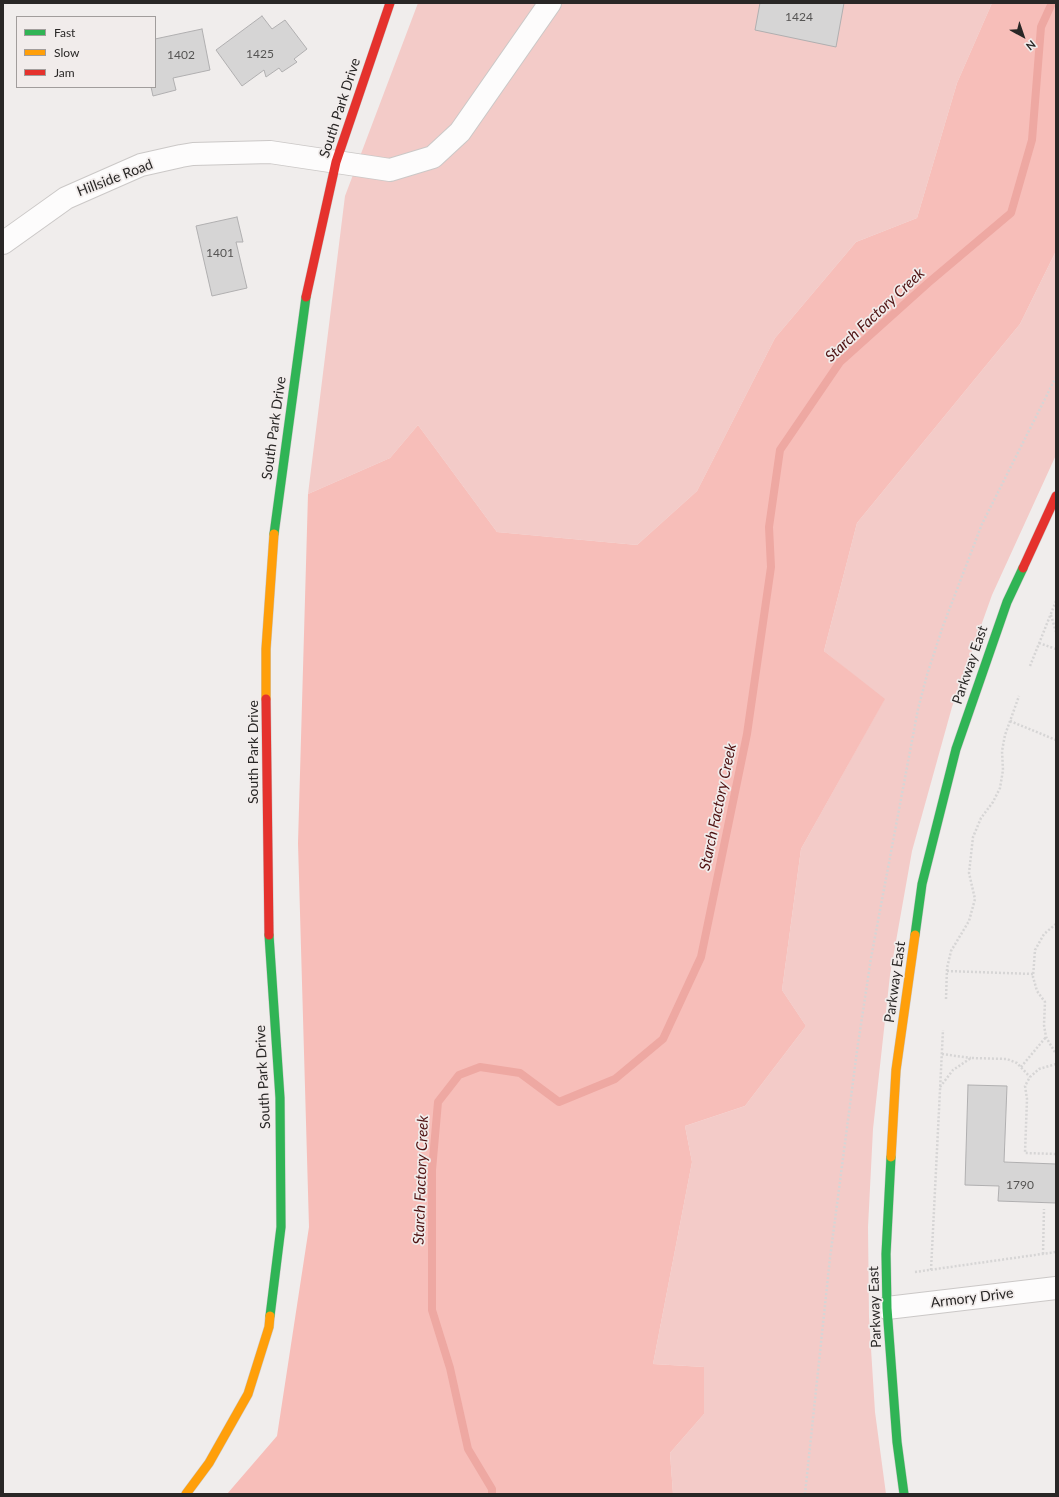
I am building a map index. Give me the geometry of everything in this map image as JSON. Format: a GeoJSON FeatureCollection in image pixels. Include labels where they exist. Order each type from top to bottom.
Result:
{"type":"FeatureCollection","features":[{"type":"Feature","properties":{"kind":"street","name":"South Park Drive"},"geometry":{"type":"LineString","coordinates":[[186,1494],[209,1463],[248,1394],[270,1327],[281,1227],[280,1098],[268,918],[266,649],[272,548],[304,310],[336,162],[390,3]]}},
{"type":"Feature","properties":{"kind":"street","name":"Hillside Road"},"geometry":{"type":"LineString","coordinates":[[3,243],[66,198],[141,165],[193,154],[270,152],[390,170],[433,157],[460,132],[550,3]]}},
{"type":"Feature","properties":{"kind":"street","name":"Parkway East"},"geometry":{"type":"LineString","coordinates":[[904,1494],[897,1442],[887,1308],[886,1254],[896,1070],[922,884],[958,742],[1007,602],[1056,496]]}},
{"type":"Feature","properties":{"kind":"street","name":"Armory Drive"},"geometry":{"type":"LineString","coordinates":[[887,1308],[1056,1288]]}},
{"type":"Feature","properties":{"kind":"path"},"geometry":{"type":"LineString","coordinates":[[1030,666],[1056,602]]}},
{"type":"Feature","properties":{"kind":"path"},"geometry":{"type":"LineString","coordinates":[[1051,614],[1056,632]]}},
{"type":"Feature","properties":{"kind":"path"},"geometry":{"type":"LineString","coordinates":[[1039,643],[1056,649]]}},
{"type":"Feature","properties":{"kind":"path"},"geometry":{"type":"LineString","coordinates":[[946,999],[947,971],[951,951],[969,921],[975,899],[969,873],[973,837],[981,818],[1000,788],[1003,770],[1002,751],[1005,735],[1019,696]]}},
{"type":"Feature","properties":{"kind":"path"},"geometry":{"type":"LineString","coordinates":[[1010,721],[1056,740]]}},
{"type":"Feature","properties":{"kind":"path"},"geometry":{"type":"LineString","coordinates":[[1056,924],[1044,934],[1035,950],[1033,974],[1037,991],[1045,1002],[1044,1025],[1046,1037],[1056,1054]]}},
{"type":"Feature","properties":{"kind":"path"},"geometry":{"type":"LineString","coordinates":[[947,971],[1033,974]]}},
{"type":"Feature","properties":{"kind":"path"},"geometry":{"type":"LineString","coordinates":[[931,1270],[943,1030]]}},
{"type":"Feature","properties":{"kind":"path"},"geometry":{"type":"LineString","coordinates":[[1021,1067],[1046,1037]]}},
{"type":"Feature","properties":{"kind":"path"},"geometry":{"type":"LineString","coordinates":[[942,1054],[971,1058],[1007,1059],[1017,1063],[1030,1077]]}},
{"type":"Feature","properties":{"kind":"path"},"geometry":{"type":"LineString","coordinates":[[940,1088],[953,1070],[971,1058]]}},
{"type":"Feature","properties":{"kind":"path"},"geometry":{"type":"LineString","coordinates":[[1056,1064],[1039,1069],[1030,1077],[1025,1086],[1027,1099],[1025,1153],[1056,1154]]}},
{"type":"Feature","properties":{"kind":"path"},"geometry":{"type":"LineString","coordinates":[[1043,1254],[1044,1209]]}},
{"type":"Feature","properties":{"kind":"path"},"geometry":{"type":"LineString","coordinates":[[915,1272],[1056,1252]]}},
{"type":"Feature","properties":{"kind":"shaded area"},"geometry":{"type":"Polygon","coordinates":[[[418,3],[992,3],[957,83],[917,218],[856,242],[775,338],[697,491],[637,545],[497,532],[418,425],[390,458],[308,494],[345,196],[418,3]]]}},
{"type":"Feature","properties":{"kind":"shaded area"},"geometry":{"type":"Polygon","coordinates":[[[992,3],[1056,3],[1056,251],[1020,324],[857,523],[824,651],[885,699],[801,849],[782,990],[806,1026],[745,1106],[685,1126],[692,1162],[653,1364],[704,1367],[704,1414],[670,1453],[673,1494],[227,1494],[277,1436],[309,1227],[298,843],[308,494],[390,458],[418,425],[497,532],[637,545],[697,491],[775,338],[856,242],[917,218],[957,83],[992,3]]]}},
{"type":"Feature","properties":{"kind":"shaded area"},"geometry":{"type":"Polygon","coordinates":[[[1056,251],[1056,455],[992,595],[952,707],[912,851],[890,975],[873,1129],[868,1227],[869,1317],[875,1412],[886,1494],[673,1494],[670,1453],[704,1414],[704,1367],[653,1364],[692,1162],[685,1126],[745,1106],[806,1026],[782,990],[801,849],[884,700],[824,651],[857,523],[1020,324],[1056,251]]]}},
{"type":"Feature","properties":{"kind":"building"},"geometry":{"type":"Polygon","coordinates":[[[760,3],[844,3],[836,47],[755,30],[760,3]]]}},
{"type":"Feature","properties":{"kind":"building"},"geometry":{"type":"Polygon","coordinates":[[[262,16],[272,29],[285,20],[307,49],[294,59],[297,62],[282,72],[279,68],[266,77],[264,70],[242,86],[216,50],[262,16]]]}},
{"type":"Feature","properties":{"kind":"building"},"geometry":{"type":"Polygon","coordinates":[[[202,29],[210,70],[173,78],[176,90],[153,96],[151,88],[156,88],[156,39],[202,29]]]}},
{"type":"Feature","properties":{"kind":"building"},"geometry":{"type":"Polygon","coordinates":[[[237,217],[243,242],[236,242],[247,288],[212,296],[196,226],[237,217]]]}},
{"type":"Feature","properties":{"kind":"building"},"geometry":{"type":"Polygon","coordinates":[[[968,1085],[1007,1086],[1004,1162],[1056,1164],[1056,1203],[998,1201],[999,1186],[965,1185],[968,1085]]]}},
{"type":"Feature","properties":{"kind":"waterway","name":"Starch Factory Creek"},"geometry":{"type":"LineString","coordinates":[[492,1494],[492,1489],[468,1449],[450,1368],[432,1310],[432,1170],[438,1102],[459,1075],[480,1067],[520,1073],[559,1102],[615,1079],[663,1039],[701,957],[747,734],[771,567],[769,527],[780,450],[840,362],[928,283],[1011,213],[1032,140],[1041,27],[1052,3]]}},
{"type":"Feature","properties":{"kind":"traffic: fast"},"geometry":{"type":"LineString","coordinates":[[274,534],[306,297]]}},
{"type":"Feature","properties":{"kind":"traffic: fast"},"geometry":{"type":"LineString","coordinates":[[915,935],[922,884],[956,749],[1007,602],[1023,568]]}},
{"type":"Feature","properties":{"kind":"traffic: fast"},"geometry":{"type":"LineString","coordinates":[[269,935],[280,1098],[281,1227],[270,1316]]}},
{"type":"Feature","properties":{"kind":"traffic: fast"},"geometry":{"type":"LineString","coordinates":[[891,1157],[886,1254],[887,1308],[897,1442],[904,1494]]}},
{"type":"Feature","properties":{"kind":"traffic: slow"},"geometry":{"type":"LineString","coordinates":[[266,699],[266,649],[274,534]]}},
{"type":"Feature","properties":{"kind":"traffic: slow"},"geometry":{"type":"LineString","coordinates":[[891,1157],[896,1070],[915,935]]}},
{"type":"Feature","properties":{"kind":"traffic: slow"},"geometry":{"type":"LineString","coordinates":[[186,1494],[209,1463],[248,1394],[269,1327],[270,1316]]}},
{"type":"Feature","properties":{"kind":"traffic: jam"},"geometry":{"type":"LineString","coordinates":[[306,297],[336,162],[390,3]]}},
{"type":"Feature","properties":{"kind":"traffic: jam"},"geometry":{"type":"LineString","coordinates":[[1023,568],[1056,496]]}},
{"type":"Feature","properties":{"kind":"traffic: jam"},"geometry":{"type":"LineString","coordinates":[[266,699],[269,935]]}}]}
